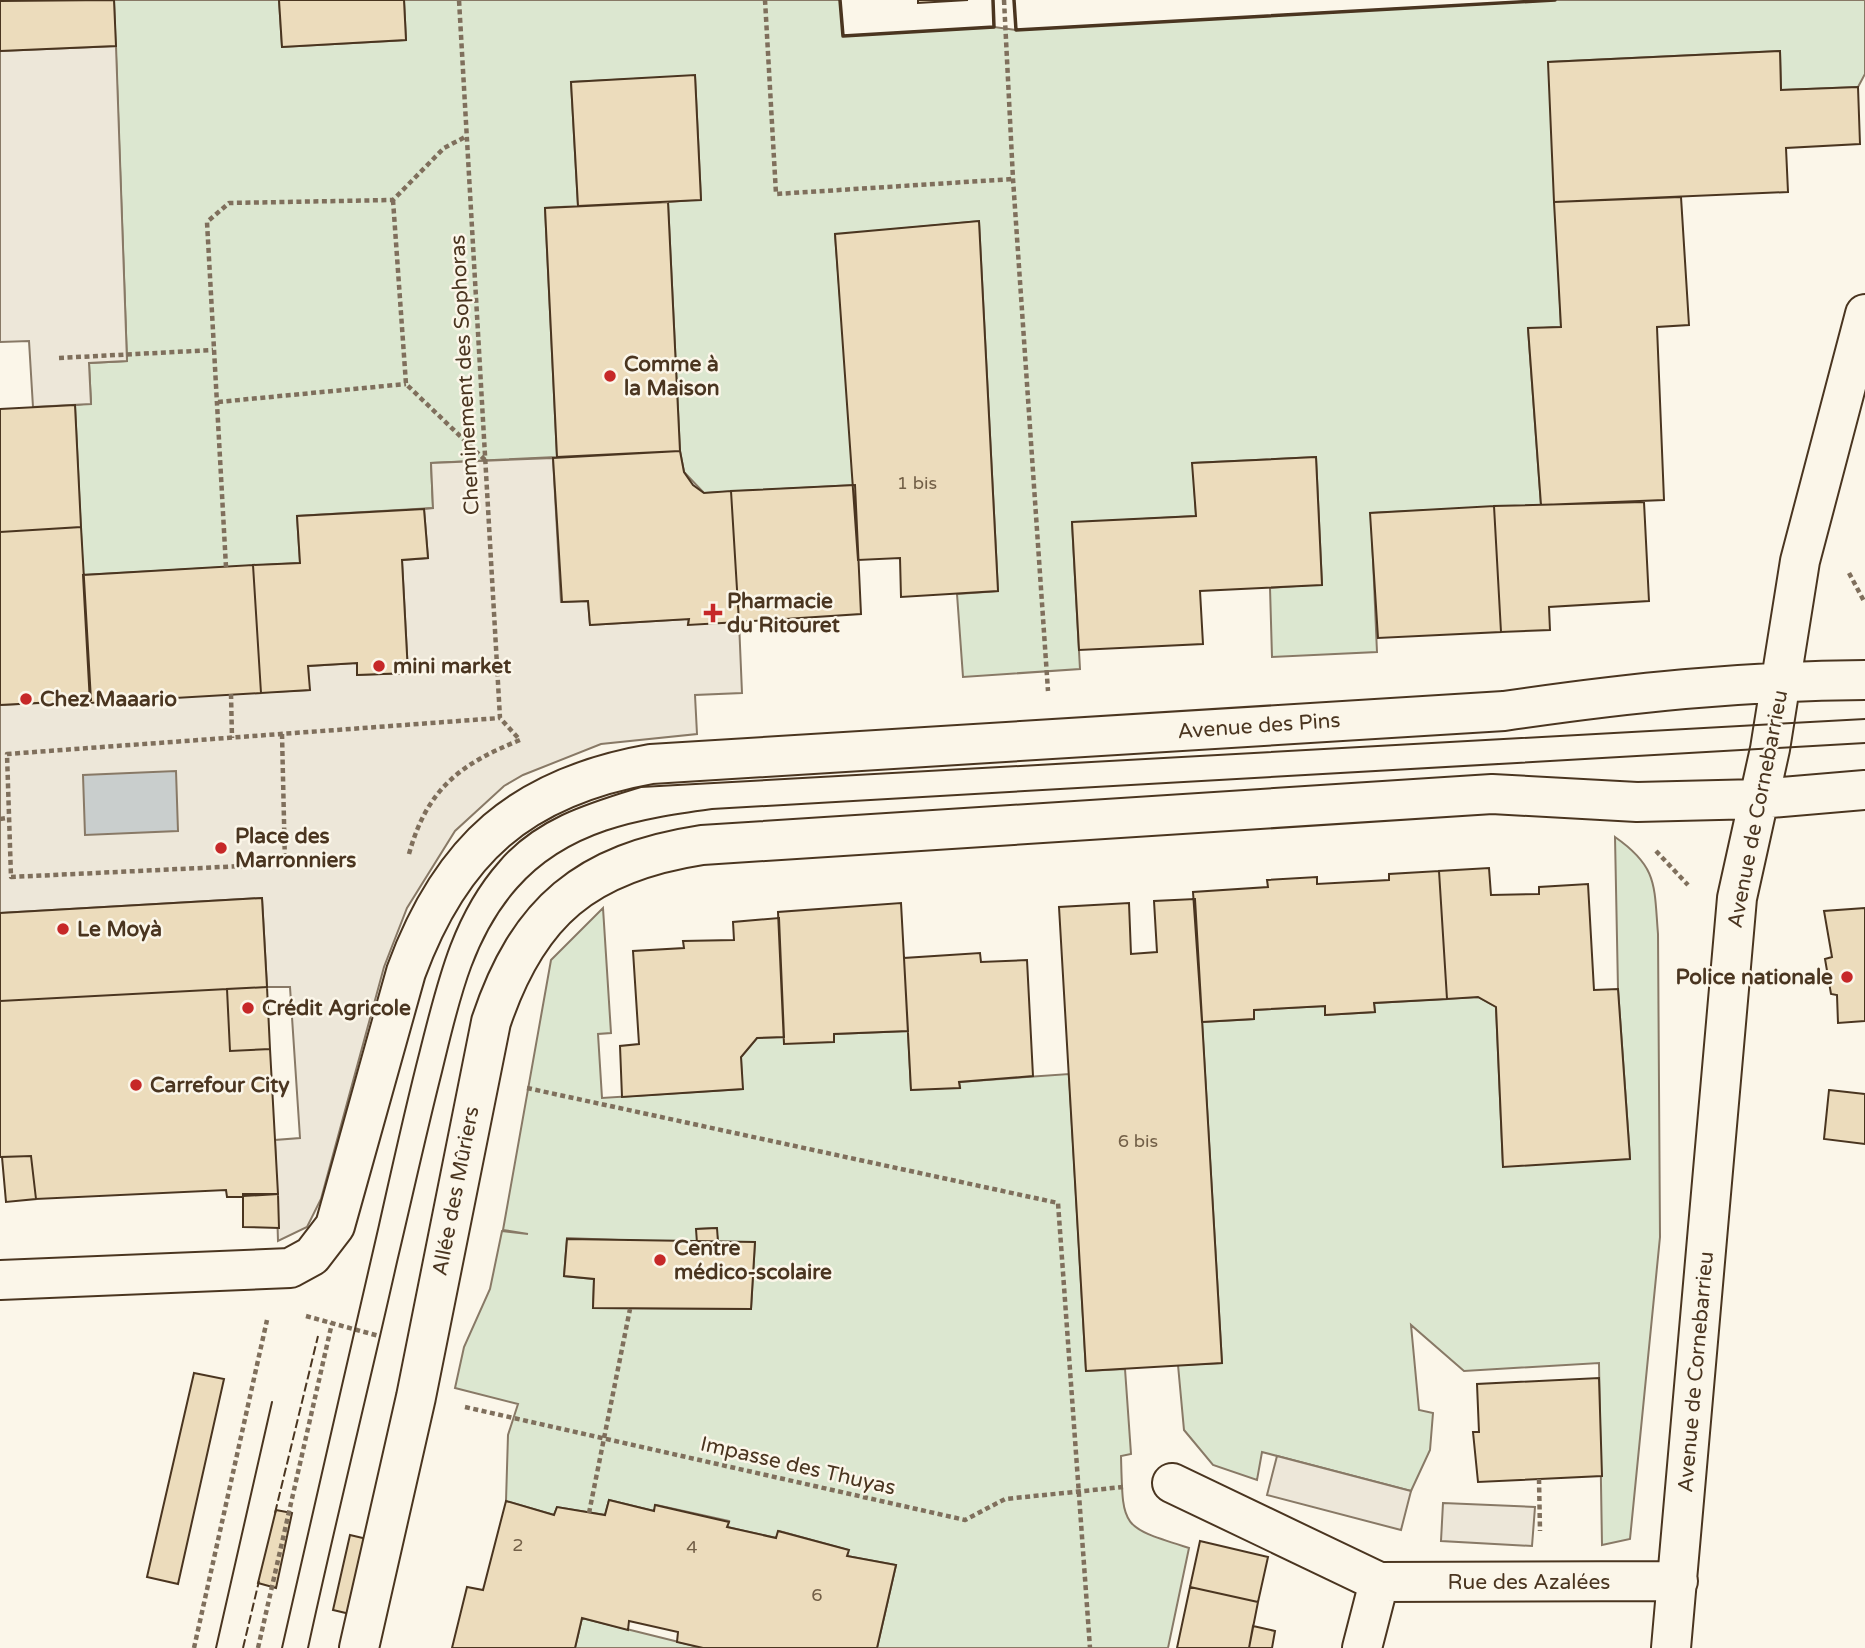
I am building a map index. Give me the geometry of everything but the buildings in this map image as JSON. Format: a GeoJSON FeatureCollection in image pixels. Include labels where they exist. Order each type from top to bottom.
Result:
{"type":"FeatureCollection","features":[{"type":"Feature","properties":{"kind":"street","name":"Avenue de Cornebarrieu"},"geometry":{"type":"LineString","coordinates":[[1671,1648],[1737,898],[1782,681],[1800,561],[1865,314]]}},
{"type":"Feature","properties":{"kind":"street","name":"Avenue des Pins"},"geometry":{"type":"LineString","coordinates":[[290,1268],[312,1256],[335,1226],[406,972],[420,934],[445,887],[492,835],[544,799],[600,775],[651,764],[1504,711],[1629,692],[1782,681],[1865,680]]}},
{"type":"Feature","properties":{"kind":"street"},"geometry":{"type":"LineString","coordinates":[[1759,799],[1865,790]]}},
{"type":"Feature","properties":{"kind":"street","name":"Allée des Mûriers"},"geometry":{"type":"LineString","coordinates":[[359,1648],[416,1396],[491,1022],[511,968],[557,906],[598,876],[673,850],[702,845],[1492,794],[1637,802],[1759,799]]}},
{"type":"Feature","properties":{"kind":"street"},"geometry":{"type":"LineString","coordinates":[[0,1280],[290,1268]]}},
{"type":"Feature","properties":{"kind":"street","name":"Rue des Azalées"},"geometry":{"type":"LineString","coordinates":[[1172,1483],[1379,1582],[1678,1581]]}},
{"type":"Feature","properties":{"kind":"street"},"geometry":{"type":"LineString","coordinates":[[1363,1648],[1379,1582]]}},
{"type":"Feature","properties":{"kind":"path","name":"Cheminement des Sophoras"},"geometry":{"type":"LineString","coordinates":[[459,0],[500,719]]}},
{"type":"Feature","properties":{"kind":"path"},"geometry":{"type":"LineString","coordinates":[[765,0],[776,194],[1013,178]]}},
{"type":"Feature","properties":{"kind":"path"},"geometry":{"type":"LineString","coordinates":[[1004,0],[1013,178],[1048,696]]}},
{"type":"Feature","properties":{"kind":"path"},"geometry":{"type":"LineString","coordinates":[[226,567],[207,222],[229,203],[394,200],[444,148],[467,136]]}},
{"type":"Feature","properties":{"kind":"path"},"geometry":{"type":"LineString","coordinates":[[394,200],[406,383],[485,460]]}},
{"type":"Feature","properties":{"kind":"path"},"geometry":{"type":"LineString","coordinates":[[59,358],[213,350]]}},
{"type":"Feature","properties":{"kind":"path"},"geometry":{"type":"LineString","coordinates":[[218,402],[406,383]]}},
{"type":"Feature","properties":{"kind":"path"},"geometry":{"type":"LineString","coordinates":[[231,694],[232,738]]}},
{"type":"Feature","properties":{"kind":"path"},"geometry":{"type":"LineString","coordinates":[[282,734],[285,864],[11,877],[6,754],[282,734],[500,719],[520,740]]}},
{"type":"Feature","properties":{"kind":"path"},"geometry":{"type":"LineString","coordinates":[[0,819],[7,818]]}},
{"type":"Feature","properties":{"kind":"path"},"geometry":{"type":"LineString","coordinates":[[478,1078],[1058,1203],[1090,1648]]}},
{"type":"Feature","properties":{"kind":"path"},"geometry":{"type":"LineString","coordinates":[[194,1648],[270,1306],[290,1268]]}},
{"type":"Feature","properties":{"kind":"path"},"geometry":{"type":"LineString","coordinates":[[270,1306],[425,1348]]}},
{"type":"Feature","properties":{"kind":"path"},"geometry":{"type":"LineString","coordinates":[[589,1513],[630,1308]]}},
{"type":"Feature","properties":{"kind":"path"},"geometry":{"type":"LineString","coordinates":[[258,1648],[332,1322]]}},
{"type":"Feature","properties":{"kind":"path","name":"Impasse des Thuyas"},"geometry":{"type":"LineString","coordinates":[[416,1396],[965,1520],[1005,1499],[1172,1483]]}},
{"type":"Feature","properties":{"kind":"path"},"geometry":{"type":"LineString","coordinates":[[1539,1479],[1539,1498]]}},
{"type":"Feature","properties":{"kind":"green space"},"geometry":{"type":"Polygon","coordinates":[[[114,0],[279,0],[282,47],[406,40],[404,0],[840,0],[843,36],[994,27],[1016,30],[1555,0],[1865,0],[1865,74],[1858,87],[1781,90],[1780,51],[1549,62],[1561,327],[1528,329],[1541,505],[1371,513],[1377,652],[1272,657],[1270,588],[1322,584],[1316,457],[1193,463],[1196,516],[1072,523],[1080,669],[963,677],[957,594],[998,591],[979,221],[835,235],[855,485],[704,493],[684,472],[680,451],[668,202],[701,199],[695,76],[571,82],[578,206],[545,208],[557,457],[431,463],[433,508],[297,516],[300,563],[83,575],[75,405],[91,403],[89,363],[127,361],[114,0]]]}},
{"type":"Feature","properties":{"kind":"green space"},"geometry":{"type":"Polygon","coordinates":[[[1615,837],[1639,858],[1651,878],[1658,934],[1660,1237],[1630,1539],[1602,1545],[1599,1363],[1464,1371],[1411,1325],[1419,1410],[1433,1413],[1430,1450],[1411,1491],[1262,1452],[1257,1480],[1213,1465],[1184,1430],[1178,1365],[1222,1363],[1202,1022],[1254,1019],[1254,1010],[1325,1006],[1325,1015],[1375,1012],[1374,1003],[1478,997],[1496,1007],[1503,1166],[1630,1158],[1618,989],[1615,837]]]}},
{"type":"Feature","properties":{"kind":"green space"},"geometry":{"type":"Polygon","coordinates":[[[603,908],[611,1033],[598,1034],[602,1098],[742,1089],[741,1057],[757,1038],[784,1037],[784,1043],[834,1034],[908,1031],[911,1090],[960,1087],[959,1082],[1069,1074],[1086,1371],[1125,1369],[1131,1454],[1121,1456],[1123,1498],[1130,1521],[1150,1535],[1189,1548],[1168,1648],[877,1648],[896,1565],[847,1556],[848,1550],[779,1531],[776,1538],[727,1527],[729,1521],[656,1505],[654,1511],[609,1500],[605,1515],[557,1507],[554,1515],[506,1501],[508,1435],[518,1404],[455,1388],[464,1347],[490,1289],[502,1231],[528,1234],[503,1230],[551,960],[603,908]],[[716,1228],[697,1229],[697,1243],[567,1238],[564,1276],[594,1279],[593,1308],[751,1309],[755,1242],[718,1242],[716,1228]]]}},
{"type":"Feature","properties":{"kind":"green space"},"geometry":{"type":"Polygon","coordinates":[[[582,1618],[703,1648],[575,1648],[582,1618]]]}},
{"type":"Feature","properties":{"kind":"shaded area"},"geometry":{"type":"Polygon","coordinates":[[[116,46],[127,361],[89,363],[91,404],[33,407],[29,341],[0,342],[0,51],[116,46]]]}},
{"type":"Feature","properties":{"kind":"shaded area","name":"Place des Marronniers"},"geometry":{"type":"Polygon","coordinates":[[[553,458],[561,602],[588,601],[590,625],[689,619],[688,624],[739,622],[742,693],[695,695],[697,734],[601,744],[523,775],[504,786],[455,831],[407,908],[384,967],[321,1199],[307,1227],[278,1241],[275,1140],[300,1138],[290,987],[267,987],[262,898],[0,913],[0,705],[309,690],[308,666],[357,663],[358,675],[408,673],[402,560],[428,558],[424,509],[433,508],[431,463],[553,458]]]}},
{"type":"Feature","properties":{"kind":"shaded area"},"geometry":{"type":"Polygon","coordinates":[[[176,771],[178,831],[85,835],[83,775],[176,771]]]}},
{"type":"Feature","properties":{"kind":"shaded area"},"geometry":{"type":"Polygon","coordinates":[[[1277,1456],[1411,1491],[1401,1530],[1267,1495],[1277,1456]]]}},
{"type":"Feature","properties":{"kind":"shaded area"},"geometry":{"type":"Polygon","coordinates":[[[1443,1503],[1535,1507],[1532,1546],[1441,1541],[1443,1503]]]}},
{"type":"Feature","properties":{"kind":"tram line"},"geometry":{"type":"LineString","coordinates":[[282,1648],[404,1116],[440,975],[458,927],[483,883],[514,847],[546,823],[583,806],[641,787],[1865,719]]}},
{"type":"Feature","properties":{"kind":"tram line"},"geometry":{"type":"LineString","coordinates":[[308,1648],[425,1143],[468,975],[501,908],[537,868],[559,853],[606,830],[658,817],[712,809],[1865,743]]}},
{"type":"Feature","properties":{"kind":"tram line"},"geometry":{"type":"LineString","coordinates":[[216,1648],[272,1402]]}},
{"type":"Feature","properties":{"kind":"fence"},"geometry":{"type":"LineString","coordinates":[[275,1513],[318,1336]]}},
{"type":"Feature","properties":{"kind":"fence"},"geometry":{"type":"LineString","coordinates":[[243,1648],[259,1581]]}},
{"type":"Feature","properties":{"kind":"wall"},"geometry":{"type":"LineString","coordinates":[[840,0],[843,36],[994,27],[993,0]]}},
{"type":"Feature","properties":{"kind":"wall"},"geometry":{"type":"LineString","coordinates":[[1014,0],[1016,30],[1555,0]]}},
{"type":"Feature","properties":{"kind":"place","name":"Comme à la Maison"},"geometry":{"type":"Point","coordinates":[610,376]}},
{"type":"Feature","properties":{"kind":"place","name":"Pharmacie du Ritouret"},"geometry":{"type":"Point","coordinates":[713,613]}},
{"type":"Feature","properties":{"kind":"place","name":"mini market"},"geometry":{"type":"Point","coordinates":[379,666]}},
{"type":"Feature","properties":{"kind":"place","name":"Chez Maaario"},"geometry":{"type":"Point","coordinates":[26,699]}},
{"type":"Feature","properties":{"kind":"place","name":"Place des Marronniers"},"geometry":{"type":"Point","coordinates":[221,848]}},
{"type":"Feature","properties":{"kind":"place","name":"Le Moyà"},"geometry":{"type":"Point","coordinates":[63,929]}},
{"type":"Feature","properties":{"kind":"place","name":"Police nationale"},"geometry":{"type":"Point","coordinates":[1847,977]}},
{"type":"Feature","properties":{"kind":"place","name":"Crédit Agricole"},"geometry":{"type":"Point","coordinates":[248,1008]}},
{"type":"Feature","properties":{"kind":"place","name":"Carrefour City"},"geometry":{"type":"Point","coordinates":[136,1085]}},
{"type":"Feature","properties":{"kind":"place","name":"Centre médico-scolaire"},"geometry":{"type":"Point","coordinates":[660,1260]}}]}
